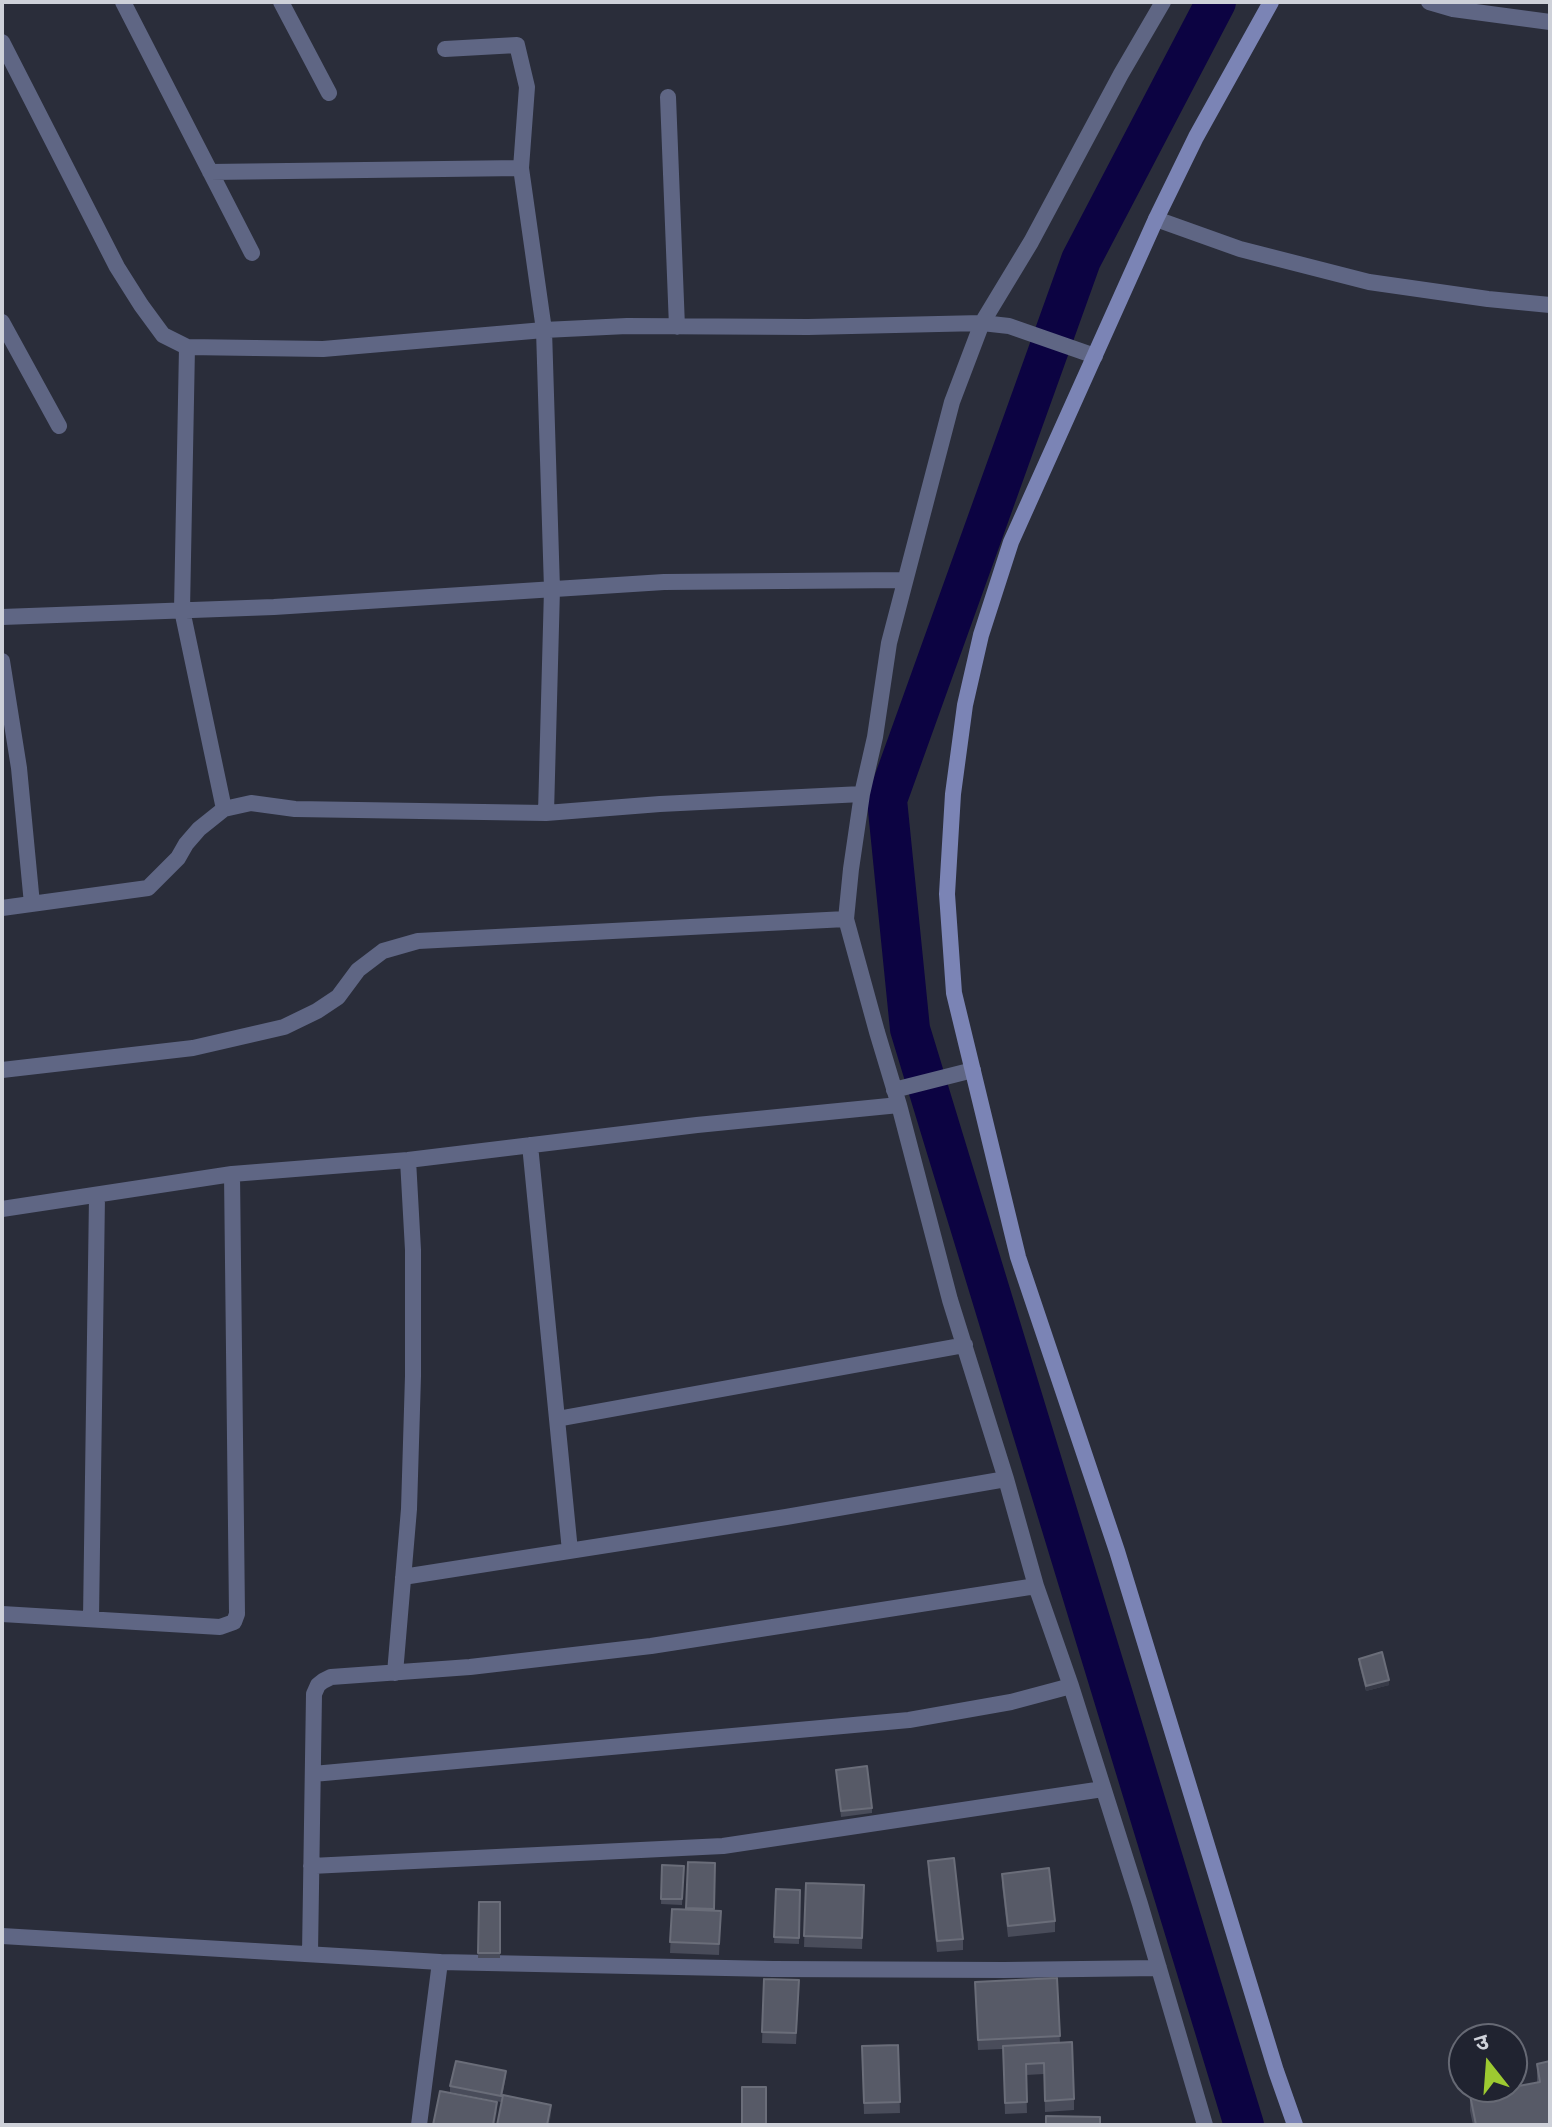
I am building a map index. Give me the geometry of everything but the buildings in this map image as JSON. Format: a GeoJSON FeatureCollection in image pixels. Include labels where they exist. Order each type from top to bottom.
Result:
{"type":"FeatureCollection","features":[{"type":"Feature","properties":{"kind":"street"},"geometry":{"type":"LineString","coordinates":[[123,2],[252,253]]}},
{"type":"Feature","properties":{"kind":"street"},"geometry":{"type":"LineString","coordinates":[[281,2],[329,93]]}},
{"type":"Feature","properties":{"kind":"street"},"geometry":{"type":"LineString","coordinates":[[1271,2],[1196,137],[1156,219],[1011,542],[981,635],[965,705],[953,794],[947,894],[954,993],[1018,1257],[1117,1551],[1295,2125]]}},
{"type":"Feature","properties":{"kind":"street"},"geometry":{"type":"LineString","coordinates":[[1429,2],[1453,9],[1550,22]]}},
{"type":"Feature","properties":{"kind":"street"},"geometry":{"type":"LineString","coordinates":[[1155,5],[1031,242],[982,323],[952,402],[889,643],[875,737],[862,794],[846,919],[950,1300],[1036,1586],[1071,1686],[1159,1968],[1205,2125]]}},
{"type":"Feature","properties":{"kind":"street"},"geometry":{"type":"LineString","coordinates":[[2,42],[117,267],[163,335],[187,347],[323,349],[627,326],[982,323],[1009,326],[1095,356]]}},
{"type":"Feature","properties":{"kind":"street"},"geometry":{"type":"LineString","coordinates":[[445,49],[517,45],[527,87],[521,168],[544,330],[552,589],[546,813]]}},
{"type":"Feature","properties":{"kind":"street"},"geometry":{"type":"LineString","coordinates":[[668,97],[677,327]]}},
{"type":"Feature","properties":{"kind":"street"},"geometry":{"type":"LineString","coordinates":[[210,172],[521,168]]}},
{"type":"Feature","properties":{"kind":"street"},"geometry":{"type":"LineString","coordinates":[[1156,219],[1240,249],[1369,282],[1550,305]]}},
{"type":"Feature","properties":{"kind":"street"},"geometry":{"type":"LineString","coordinates":[[2,322],[59,426]]}},
{"type":"Feature","properties":{"kind":"street"},"geometry":{"type":"LineString","coordinates":[[187,347],[182,610],[224,809]]}},
{"type":"Feature","properties":{"kind":"street"},"geometry":{"type":"LineString","coordinates":[[2,617],[274,607],[664,582],[905,580]]}},
{"type":"Feature","properties":{"kind":"street"},"geometry":{"type":"LineString","coordinates":[[2,661],[19,768],[32,904]]}},
{"type":"Feature","properties":{"kind":"street"},"geometry":{"type":"LineString","coordinates":[[2,908],[148,888],[178,858],[199,829],[224,809],[251,803],[295,809],[546,813],[862,794]]}},
{"type":"Feature","properties":{"kind":"street"},"geometry":{"type":"LineString","coordinates":[[2,1070],[193,1048],[284,1027],[338,997],[358,970],[383,951],[418,941],[846,919]]}},
{"type":"Feature","properties":{"kind":"street"},"geometry":{"type":"LineString","coordinates":[[2,1209],[232,1174],[408,1160],[896,1098],[913,1086],[973,1070]]}},
{"type":"Feature","properties":{"kind":"street"},"geometry":{"type":"LineString","coordinates":[[530,1145],[570,1551]]}},
{"type":"Feature","properties":{"kind":"street"},"geometry":{"type":"LineString","coordinates":[[395,1673],[409,1509],[413,1376],[413,1250],[408,1160]]}},
{"type":"Feature","properties":{"kind":"street"},"geometry":{"type":"LineString","coordinates":[[2,1614],[220,1627],[234,1622],[237,1614],[232,1174]]}},
{"type":"Feature","properties":{"kind":"street"},"geometry":{"type":"LineString","coordinates":[[91,1618],[97,1196]]}},
{"type":"Feature","properties":{"kind":"street"},"geometry":{"type":"LineString","coordinates":[[557,1419],[965,1345]]}},
{"type":"Feature","properties":{"kind":"street"},"geometry":{"type":"LineString","coordinates":[[403,1577],[1006,1479]]}},
{"type":"Feature","properties":{"kind":"street"},"geometry":{"type":"LineString","coordinates":[[310,1953],[314,1694],[318,1685],[331,1677],[651,1646],[1036,1586]]}},
{"type":"Feature","properties":{"kind":"street"},"geometry":{"type":"LineString","coordinates":[[313,1774],[909,1720],[995,1705],[1071,1686]]}},
{"type":"Feature","properties":{"kind":"street"},"geometry":{"type":"LineString","coordinates":[[311,1866],[723,1846],[1103,1789]]}},
{"type":"Feature","properties":{"kind":"street"},"geometry":{"type":"LineString","coordinates":[[2,1936],[440,1962],[773,1969],[1159,1968]]}},
{"type":"Feature","properties":{"kind":"street"},"geometry":{"type":"LineString","coordinates":[[419,2125],[440,1962]]}},
{"type":"Feature","properties":{"kind":"waterway"},"geometry":{"type":"LineString","coordinates":[[1216,2],[1081,260],[887,800],[910,1029],[1244,2125]]}}]}
